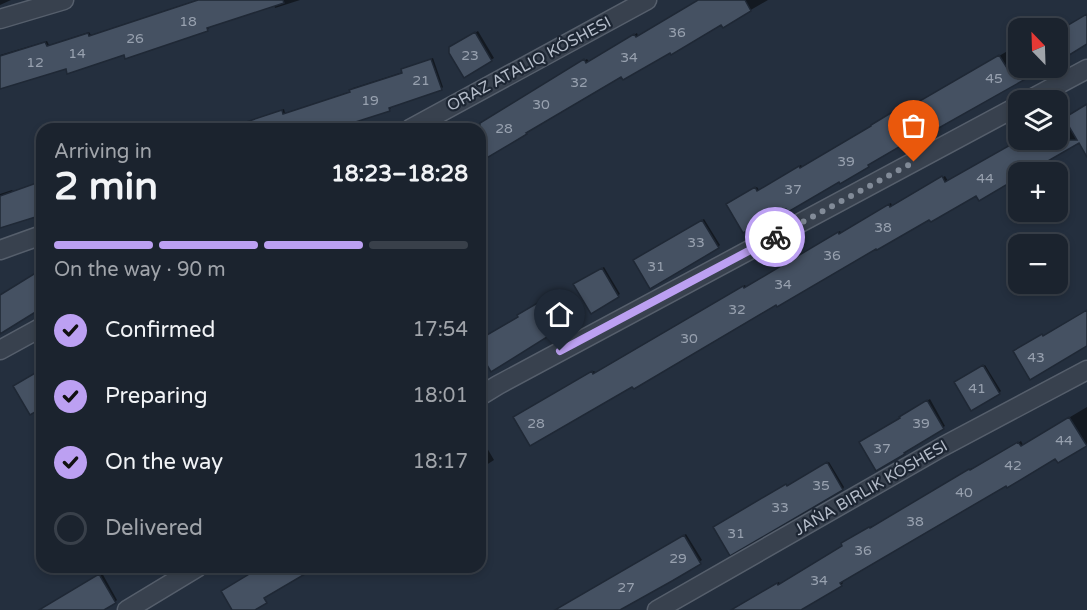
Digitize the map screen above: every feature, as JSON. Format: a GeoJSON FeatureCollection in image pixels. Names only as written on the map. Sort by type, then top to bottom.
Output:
{"type":"FeatureCollection","features":[{"type":"Feature","properties":{"kind":"street"},"geometry":{"type":"LineString","coordinates":[[0,19],[64,0]]}},
{"type":"Feature","properties":{"kind":"street"},"geometry":{"type":"LineString","coordinates":[[421,123],[647,0]]}},
{"type":"Feature","properties":{"kind":"street"},"geometry":{"type":"LineString","coordinates":[[1048,90],[1087,69]]}},
{"type":"Feature","properties":{"kind":"street"},"geometry":{"type":"LineString","coordinates":[[486,393],[1008,111]]}},
{"type":"Feature","properties":{"kind":"street"},"geometry":{"type":"LineString","coordinates":[[0,250],[36,237]]}},
{"type":"Feature","properties":{"kind":"street"},"geometry":{"type":"LineString","coordinates":[[0,350],[36,330]]}},
{"type":"Feature","properties":{"kind":"street","name":"JAŃA BIRLIK KÓSHESI"},"geometry":{"type":"LineString","coordinates":[[657,610],[942,447],[1087,370]]}},
{"type":"Feature","properties":{"kind":"street"},"geometry":{"type":"LineString","coordinates":[[127,610],[188,573]]}},
{"type":"Feature","properties":{"kind":"building"},"geometry":{"type":"Polygon","coordinates":[[[198,0],[283,0],[284,3],[207,28],[208,31],[125,59],[124,55],[67,74],[66,69],[0,89],[0,56],[45,42],[47,46],[88,33],[89,36],[198,0]]]}},
{"type":"Feature","properties":{"kind":"building"},"geometry":{"type":"Polygon","coordinates":[[[698,0],[745,0],[751,11],[723,28],[721,25],[623,80],[621,77],[486,158],[486,123],[480,123],[584,59],[586,63],[634,34],[636,37],[698,0]]]}},
{"type":"Feature","properties":{"kind":"building"},"geometry":{"type":"Polygon","coordinates":[[[1087,14],[1087,44],[1068,56],[1068,25],[1087,14]]]}},
{"type":"Feature","properties":{"kind":"building"},"geometry":{"type":"Polygon","coordinates":[[[475,32],[492,61],[464,78],[449,53],[449,47],[475,32]]]}},
{"type":"Feature","properties":{"kind":"building"},"geometry":{"type":"Polygon","coordinates":[[[999,55],[1008,68],[1008,78],[1027,78],[937,129],[935,126],[840,184],[839,182],[788,212],[786,209],[743,233],[726,204],[755,187],[757,191],[799,166],[800,168],[899,108],[901,112],[999,55]]]}},
{"type":"Feature","properties":{"kind":"building"},"geometry":{"type":"Polygon","coordinates":[[[431,59],[442,90],[352,123],[243,123],[282,110],[283,114],[350,92],[349,90],[402,73],[401,69],[431,59]]]}},
{"type":"Feature","properties":{"kind":"building"},"geometry":{"type":"Polygon","coordinates":[[[1087,104],[1087,157],[1079,143],[1068,149],[1068,140],[1077,140],[1068,125],[1068,116],[1087,104]]]}},
{"type":"Feature","properties":{"kind":"building"},"geometry":{"type":"Polygon","coordinates":[[[1008,146],[1008,150],[1067,150],[1046,162],[1008,162],[1008,184],[979,201],[976,196],[931,222],[929,220],[876,249],[634,389],[632,387],[530,446],[513,417],[592,371],[593,374],[889,204],[890,207],[942,176],[945,182],[1008,146]]]}},
{"type":"Feature","properties":{"kind":"building"},"geometry":{"type":"Polygon","coordinates":[[[36,183],[36,217],[0,228],[0,196],[36,183]]]}},
{"type":"Feature","properties":{"kind":"building"},"geometry":{"type":"Polygon","coordinates":[[[702,220],[719,248],[650,289],[633,260],[702,220]]]}},
{"type":"Feature","properties":{"kind":"building"},"geometry":{"type":"Polygon","coordinates":[[[602,268],[619,297],[591,314],[573,284],[602,268]]]}},
{"type":"Feature","properties":{"kind":"building"},"geometry":{"type":"Polygon","coordinates":[[[36,273],[36,312],[0,334],[0,295],[36,273]]]}},
{"type":"Feature","properties":{"kind":"building"},"geometry":{"type":"Polygon","coordinates":[[[546,298],[563,327],[491,372],[486,363],[486,336],[518,317],[517,315],[546,298]]]}},
{"type":"Feature","properties":{"kind":"building"},"geometry":{"type":"Polygon","coordinates":[[[1087,310],[1087,346],[1030,380],[1013,351],[1087,310]]]}},
{"type":"Feature","properties":{"kind":"building"},"geometry":{"type":"Polygon","coordinates":[[[983,365],[1000,394],[971,411],[954,382],[983,365]]]}},
{"type":"Feature","properties":{"kind":"building"},"geometry":{"type":"Polygon","coordinates":[[[36,373],[36,412],[30,415],[13,386],[36,373]]]}},
{"type":"Feature","properties":{"kind":"building"},"geometry":{"type":"Polygon","coordinates":[[[927,400],[944,429],[876,471],[859,442],[927,400]]]}},
{"type":"Feature","properties":{"kind":"building"},"geometry":{"type":"Polygon","coordinates":[[[1069,417],[1087,446],[1058,463],[1055,459],[1007,488],[1006,486],[840,583],[842,586],[801,610],[731,610],[777,583],[778,585],[842,546],[841,543],[969,469],[1018,442],[1021,446],[1069,417]]]}},
{"type":"Feature","properties":{"kind":"building"},"geometry":{"type":"Polygon","coordinates":[[[827,462],[843,490],[730,556],[713,527],[827,462]]]}},
{"type":"Feature","properties":{"kind":"building"},"geometry":{"type":"Polygon","coordinates":[[[684,535],[701,564],[672,581],[620,610],[555,610],[684,535]]]}},
{"type":"Feature","properties":{"kind":"building"},"geometry":{"type":"Polygon","coordinates":[[[251,573],[307,573],[264,598],[267,603],[255,610],[232,610],[221,591],[251,573]]]}},
{"type":"Feature","properties":{"kind":"building"},"geometry":{"type":"Polygon","coordinates":[[[99,574],[116,603],[104,610],[39,610],[99,574]]]}},
{"type":"Feature","properties":{"kind":"way so far"},"geometry":{"type":"LineString","coordinates":[[775,237],[914,162]]}},
{"type":"Feature","properties":{"kind":"route"},"geometry":{"type":"LineString","coordinates":[[560,351],[775,237]]}}]}
